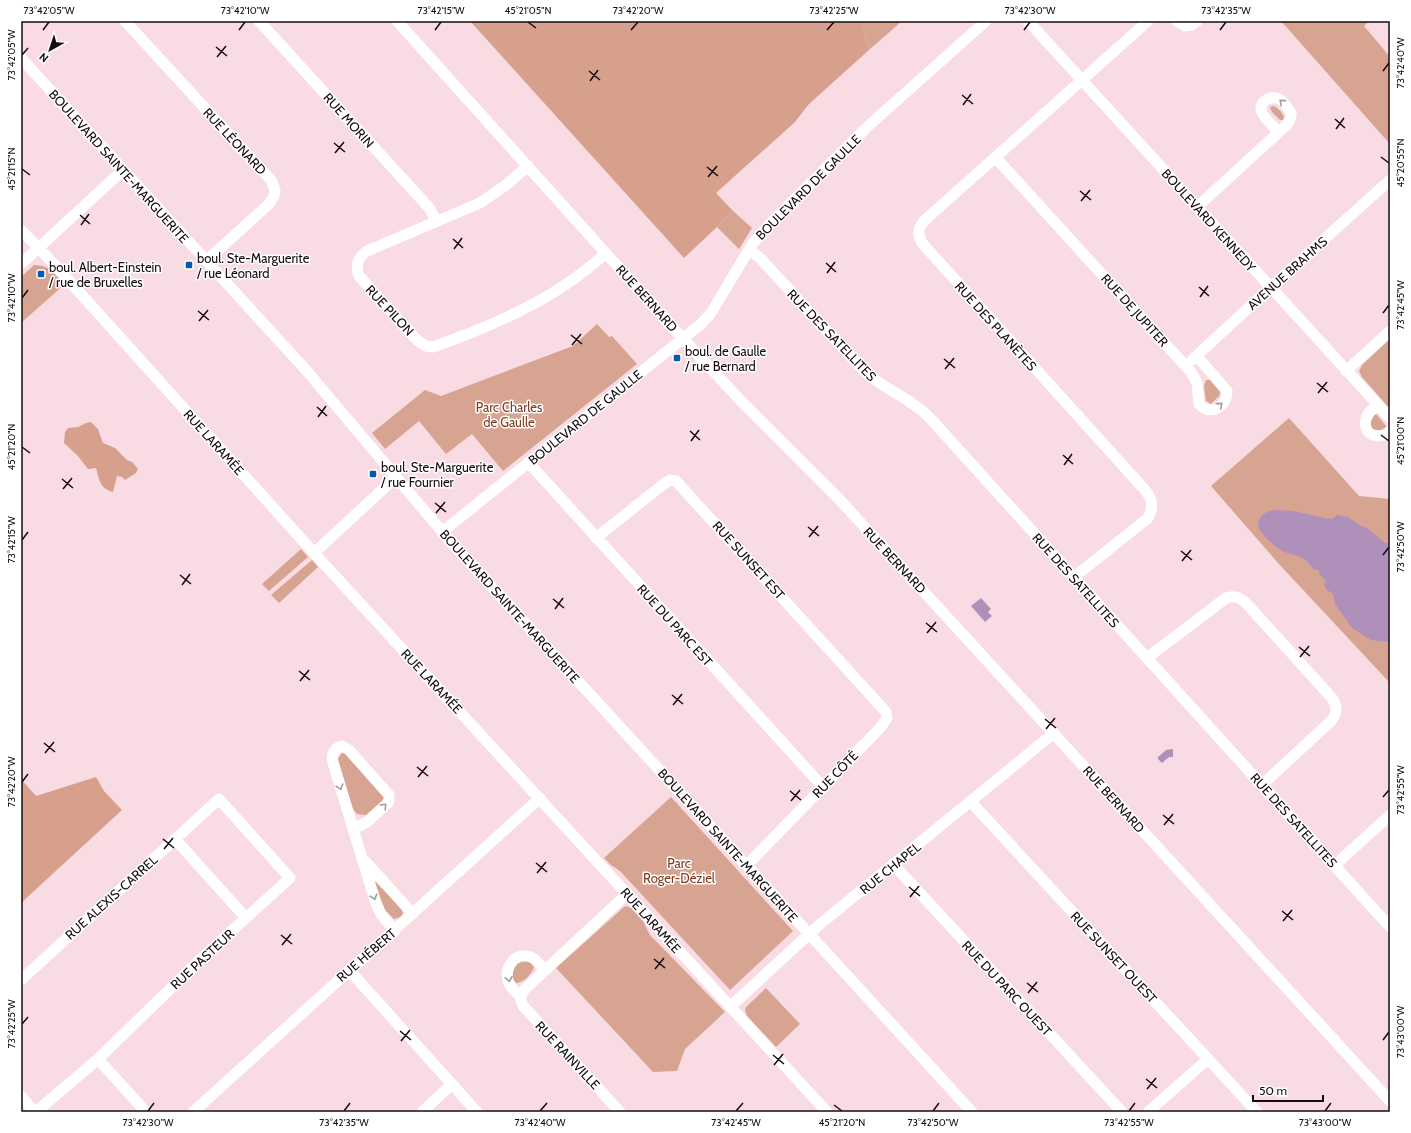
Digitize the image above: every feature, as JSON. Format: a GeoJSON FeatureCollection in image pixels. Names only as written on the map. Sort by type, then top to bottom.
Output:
{"type":"FeatureCollection","features":[{"type":"Feature","properties":{"kind":"street","name":"RUE LÉONARD"},"geometry":{"type":"LineString","coordinates":[[125,21],[270,179],[274,186],[274,196],[266,208],[206,261]]}},
{"type":"Feature","properties":{"kind":"street","name":"RUE MORIN"},"geometry":{"type":"LineString","coordinates":[[259,21],[430,209],[436,222]]}},
{"type":"Feature","properties":{"kind":"street","name":"RUE BERNARD"},"geometry":{"type":"LineString","coordinates":[[397,21],[683,338],[753,413],[839,499],[1390,1101]]}},
{"type":"Feature","properties":{"kind":"street","name":"BOULEVARD DE GAULLE"},"geometry":{"type":"LineString","coordinates":[[442,532],[696,328],[711,313],[749,249],[767,227],[866,128],[986,21]]}},
{"type":"Feature","properties":{"kind":"street","name":"BOULEVARD KENNEDY"},"geometry":{"type":"LineString","coordinates":[[1028,21],[1390,418]]}},
{"type":"Feature","properties":{"kind":"street","name":"RUE DES PLANÈTES"},"geometry":{"type":"LineString","coordinates":[[1074,577],[1147,519],[1152,512],[1150,498],[1145,490],[922,243],[918,234],[919,228],[925,220],[1148,21]]}},
{"type":"Feature","properties":{"kind":"street"},"geometry":{"type":"LineString","coordinates":[[1177,21],[1185,26],[1192,25],[1197,21]]}},
{"type":"Feature","properties":{"kind":"street","name":"BOULEVARD SAINTE-MARGUERITE"},"geometry":{"type":"LineString","coordinates":[[21,58],[306,370],[442,532],[972,1112]]}},
{"type":"Feature","properties":{"kind":"street"},"geometry":{"type":"LineString","coordinates":[[1197,207],[1279,132]]}},
{"type":"Feature","properties":{"kind":"street","name":"RUE DE JUPITER"},"geometry":{"type":"LineString","coordinates":[[996,158],[1186,366],[1196,380],[1198,400],[1201,407],[1208,411],[1220,405],[1226,398],[1227,391],[1197,356]]}},
{"type":"Feature","properties":{"kind":"street","name":"RUE PILON"},"geometry":{"type":"LineString","coordinates":[[528,166],[489,198],[436,222],[372,248],[360,257],[357,266],[359,276],[418,341],[429,347],[437,346],[535,304],[569,283],[606,253]]}},
{"type":"Feature","properties":{"kind":"street"},"geometry":{"type":"LineString","coordinates":[[21,264],[124,170]]}},
{"type":"Feature","properties":{"kind":"street","name":"AVENUE BRAHMS"},"geometry":{"type":"LineString","coordinates":[[1186,366],[1390,180]]}},
{"type":"Feature","properties":{"kind":"street","name":"RUE LARAMÉE"},"geometry":{"type":"LineString","coordinates":[[21,230],[59,268],[314,553],[827,1112]]}},
{"type":"Feature","properties":{"kind":"street","name":"RUE DES SATELLITES"},"geometry":{"type":"LineString","coordinates":[[749,249],[760,258],[865,372],[882,386],[907,399],[930,418],[1390,927]]}},
{"type":"Feature","properties":{"kind":"street"},"geometry":{"type":"LineString","coordinates":[[1346,371],[1390,331]]}},
{"type":"Feature","properties":{"kind":"street"},"geometry":{"type":"LineString","coordinates":[[1378,405],[1367,416],[1366,428],[1370,434],[1377,437],[1390,431]]}},
{"type":"Feature","properties":{"kind":"street","name":"RUE DU PARC EST"},"geometry":{"type":"LineString","coordinates":[[528,462],[823,786]]}},
{"type":"Feature","properties":{"kind":"street"},"geometry":{"type":"LineString","coordinates":[[314,553],[396,477]]}},
{"type":"Feature","properties":{"kind":"street","name":"RUE SUNSET EST"},"geometry":{"type":"LineString","coordinates":[[596,538],[665,483],[670,480],[676,480],[882,706],[887,715]]}},
{"type":"Feature","properties":{"kind":"street"},"geometry":{"type":"LineString","coordinates":[[1147,658],[1226,598],[1236,597],[1246,603],[1332,698],[1336,708],[1335,716],[1331,722],[1262,785]]}},
{"type":"Feature","properties":{"kind":"street","name":"RUE CÔTÉ"},"geometry":{"type":"LineString","coordinates":[[746,865],[881,727],[887,718],[887,715]]}},
{"type":"Feature","properties":{"kind":"street","name":"RUE CHAPEL"},"geometry":{"type":"LineString","coordinates":[[730,1007],[809,934],[1054,733]]}},
{"type":"Feature","properties":{"kind":"street"},"geometry":{"type":"LineString","coordinates":[[353,829],[367,822],[388,803],[390,796],[349,750],[342,746],[335,749],[332,753],[332,757],[353,829],[378,909],[395,931]]}},
{"type":"Feature","properties":{"kind":"street","name":"RUE HÉBERT"},"geometry":{"type":"LineString","coordinates":[[193,1112],[334,984],[395,931],[540,798]]}},
{"type":"Feature","properties":{"kind":"street","name":"RUE ALEXIS-CARREL"},"geometry":{"type":"LineString","coordinates":[[21,980],[219,799]]}},
{"type":"Feature","properties":{"kind":"street","name":"RUE PASTEUR"},"geometry":{"type":"LineString","coordinates":[[35,1112],[98,1059],[204,956],[290,878],[219,799]]}},
{"type":"Feature","properties":{"kind":"street","name":"RUE SUNSET OUEST"},"geometry":{"type":"LineString","coordinates":[[971,802],[1257,1112]]}},
{"type":"Feature","properties":{"kind":"street"},"geometry":{"type":"LineString","coordinates":[[1335,865],[1390,815]]}},
{"type":"Feature","properties":{"kind":"street"},"geometry":{"type":"LineString","coordinates":[[175,839],[246,918]]}},
{"type":"Feature","properties":{"kind":"street"},"geometry":{"type":"LineString","coordinates":[[363,859],[413,914]]}},
{"type":"Feature","properties":{"kind":"street","name":"RUE DU PARC OUEST"},"geometry":{"type":"LineString","coordinates":[[893,864],[1122,1112]]}},
{"type":"Feature","properties":{"kind":"street"},"geometry":{"type":"LineString","coordinates":[[521,995],[525,989],[545,970],[628,894]]}},
{"type":"Feature","properties":{"kind":"street","name":"RUE RAINVILLE"},"geometry":{"type":"LineString","coordinates":[[545,970],[531,957],[519,957],[510,964],[507,973],[509,985],[515,992],[521,995],[521,1001],[526,1010],[620,1112]]}},
{"type":"Feature","properties":{"kind":"street"},"geometry":{"type":"LineString","coordinates":[[350,971],[477,1112]]}},
{"type":"Feature","properties":{"kind":"street"},"geometry":{"type":"LineString","coordinates":[[98,1059],[146,1112]]}},
{"type":"Feature","properties":{"kind":"street"},"geometry":{"type":"LineString","coordinates":[[1148,1112],[1208,1059]]}},
{"type":"Feature","properties":{"kind":"street"},"geometry":{"type":"LineString","coordinates":[[422,1112],[452,1084]]}},
{"type":"Feature","properties":{"kind":"street"},"geometry":{"type":"LineString","coordinates":[[21,1096],[35,1112]]}},
{"type":"Feature","properties":{"kind":"green space"},"geometry":{"type":"Polygon","coordinates":[[[863,21],[902,21],[869,50],[863,30],[863,21]]]}},
{"type":"Feature","properties":{"kind":"green space"},"geometry":{"type":"Polygon","coordinates":[[[1281,21],[1369,21],[1364,26],[1390,57],[1390,144],[1281,21]]]}},
{"type":"Feature","properties":{"kind":"green space"},"geometry":{"type":"Polygon","coordinates":[[[1272,106],[1281,111],[1284,117],[1283,120],[1280,120],[1272,112],[1270,108],[1272,106]]]}},
{"type":"Feature","properties":{"kind":"green space"},"geometry":{"type":"Polygon","coordinates":[[[732,210],[752,228],[739,249],[717,227],[732,210]]]}},
{"type":"Feature","properties":{"kind":"green space"},"geometry":{"type":"Polygon","coordinates":[[[34,265],[47,268],[49,267],[64,285],[22,322],[21,277],[34,265]]]}},
{"type":"Feature","properties":{"kind":"green space","name":"Parc Charles de Gaulle"},"geometry":{"type":"Polygon","coordinates":[[[597,324],[609,337],[612,336],[637,364],[503,471],[472,434],[446,454],[419,421],[385,449],[372,433],[425,390],[441,396],[573,346],[597,324]]]}},
{"type":"Feature","properties":{"kind":"green space"},"geometry":{"type":"Polygon","coordinates":[[[1390,339],[1390,409],[1362,377],[1359,371],[1362,365],[1390,339]]]}},
{"type":"Feature","properties":{"kind":"green space"},"geometry":{"type":"Polygon","coordinates":[[[1206,380],[1210,380],[1220,392],[1219,396],[1211,404],[1206,401],[1204,386],[1206,380]]]}},
{"type":"Feature","properties":{"kind":"green space"},"geometry":{"type":"Polygon","coordinates":[[[1375,414],[1386,426],[1385,429],[1375,431],[1371,427],[1371,421],[1375,414]]]}},
{"type":"Feature","properties":{"kind":"green space"},"geometry":{"type":"Polygon","coordinates":[[[1289,418],[1359,496],[1390,499],[1390,683],[1278,563],[1211,486],[1289,418]]]}},
{"type":"Feature","properties":{"kind":"green space"},"geometry":{"type":"Polygon","coordinates":[[[301,549],[308,557],[269,591],[262,584],[301,549]]]}},
{"type":"Feature","properties":{"kind":"green space"},"geometry":{"type":"Polygon","coordinates":[[[312,560],[318,567],[279,603],[271,595],[312,560]]]}},
{"type":"Feature","properties":{"kind":"green space"},"geometry":{"type":"Polygon","coordinates":[[[344,752],[385,796],[383,800],[366,815],[357,814],[353,809],[338,759],[344,752]]]}},
{"type":"Feature","properties":{"kind":"green space","name":"Parc Roger-Déziel"},"geometry":{"type":"Polygon","coordinates":[[[671,797],[793,931],[730,990],[620,871],[604,858],[671,797]]]}},
{"type":"Feature","properties":{"kind":"green space"},"geometry":{"type":"Polygon","coordinates":[[[376,882],[401,908],[403,913],[401,917],[394,919],[385,910],[375,883],[376,882]]]}},
{"type":"Feature","properties":{"kind":"green space","name":"Parc Roger-Déziel"},"geometry":{"type":"Polygon","coordinates":[[[626,906],[631,908],[643,921],[650,935],[725,1012],[685,1049],[677,1071],[653,1072],[556,968],[626,906]]]}},
{"type":"Feature","properties":{"kind":"green space"},"geometry":{"type":"Polygon","coordinates":[[[527,961],[534,967],[533,970],[524,980],[516,983],[513,980],[513,968],[519,962],[527,961]]]}},
{"type":"Feature","properties":{"kind":"green space"},"geometry":{"type":"Polygon","coordinates":[[[766,988],[800,1024],[776,1047],[747,1016],[745,1010],[746,1007],[766,988]]]}},
{"type":"Feature","properties":{"kind":"shaded area"},"geometry":{"type":"Polygon","coordinates":[[[470,21],[863,21],[863,30],[869,50],[809,104],[795,122],[716,193],[732,210],[717,227],[684,258],[470,21]]]}},
{"type":"Feature","properties":{"kind":"shaded area"},"geometry":{"type":"Polygon","coordinates":[[[91,422],[98,429],[103,443],[115,448],[138,469],[136,473],[125,480],[122,477],[117,476],[113,492],[105,489],[99,480],[96,468],[88,469],[78,456],[64,443],[65,432],[68,428],[78,427],[91,422]]]}},
{"type":"Feature","properties":{"kind":"shaded area"},"geometry":{"type":"Polygon","coordinates":[[[1277,510],[1293,511],[1332,519],[1337,515],[1348,517],[1359,525],[1367,528],[1385,543],[1390,544],[1390,642],[1371,640],[1352,628],[1335,604],[1333,594],[1326,589],[1324,584],[1326,581],[1320,575],[1319,570],[1313,569],[1306,560],[1279,549],[1264,535],[1258,526],[1259,520],[1266,512],[1277,510]]]}},
{"type":"Feature","properties":{"kind":"shaded area"},"geometry":{"type":"Polygon","coordinates":[[[981,598],[991,609],[988,612],[992,616],[985,622],[971,606],[981,598]]]}},
{"type":"Feature","properties":{"kind":"shaded area"},"geometry":{"type":"Polygon","coordinates":[[[1173,749],[1173,757],[1169,757],[1162,763],[1158,759],[1158,757],[1166,750],[1173,749]]]}},
{"type":"Feature","properties":{"kind":"shaded area"},"geometry":{"type":"Polygon","coordinates":[[[96,777],[104,791],[122,810],[21,903],[21,779],[36,796],[96,777]]]}},
{"type":"Feature","properties":{"kind":"place","name":"boul. Ste-Marguerite / rue Léonard"},"geometry":{"type":"Point","coordinates":[189,265]}},
{"type":"Feature","properties":{"kind":"place","name":"boul. Albert-Einstein / rue de Bruxelles"},"geometry":{"type":"Point","coordinates":[41,274]}},
{"type":"Feature","properties":{"kind":"place","name":"boul. de Gaulle / rue Bernard"},"geometry":{"type":"Point","coordinates":[677,358]}},
{"type":"Feature","properties":{"kind":"place","name":"boul. Ste-Marguerite / rue Fournier"},"geometry":{"type":"Point","coordinates":[373,474]}}]}
